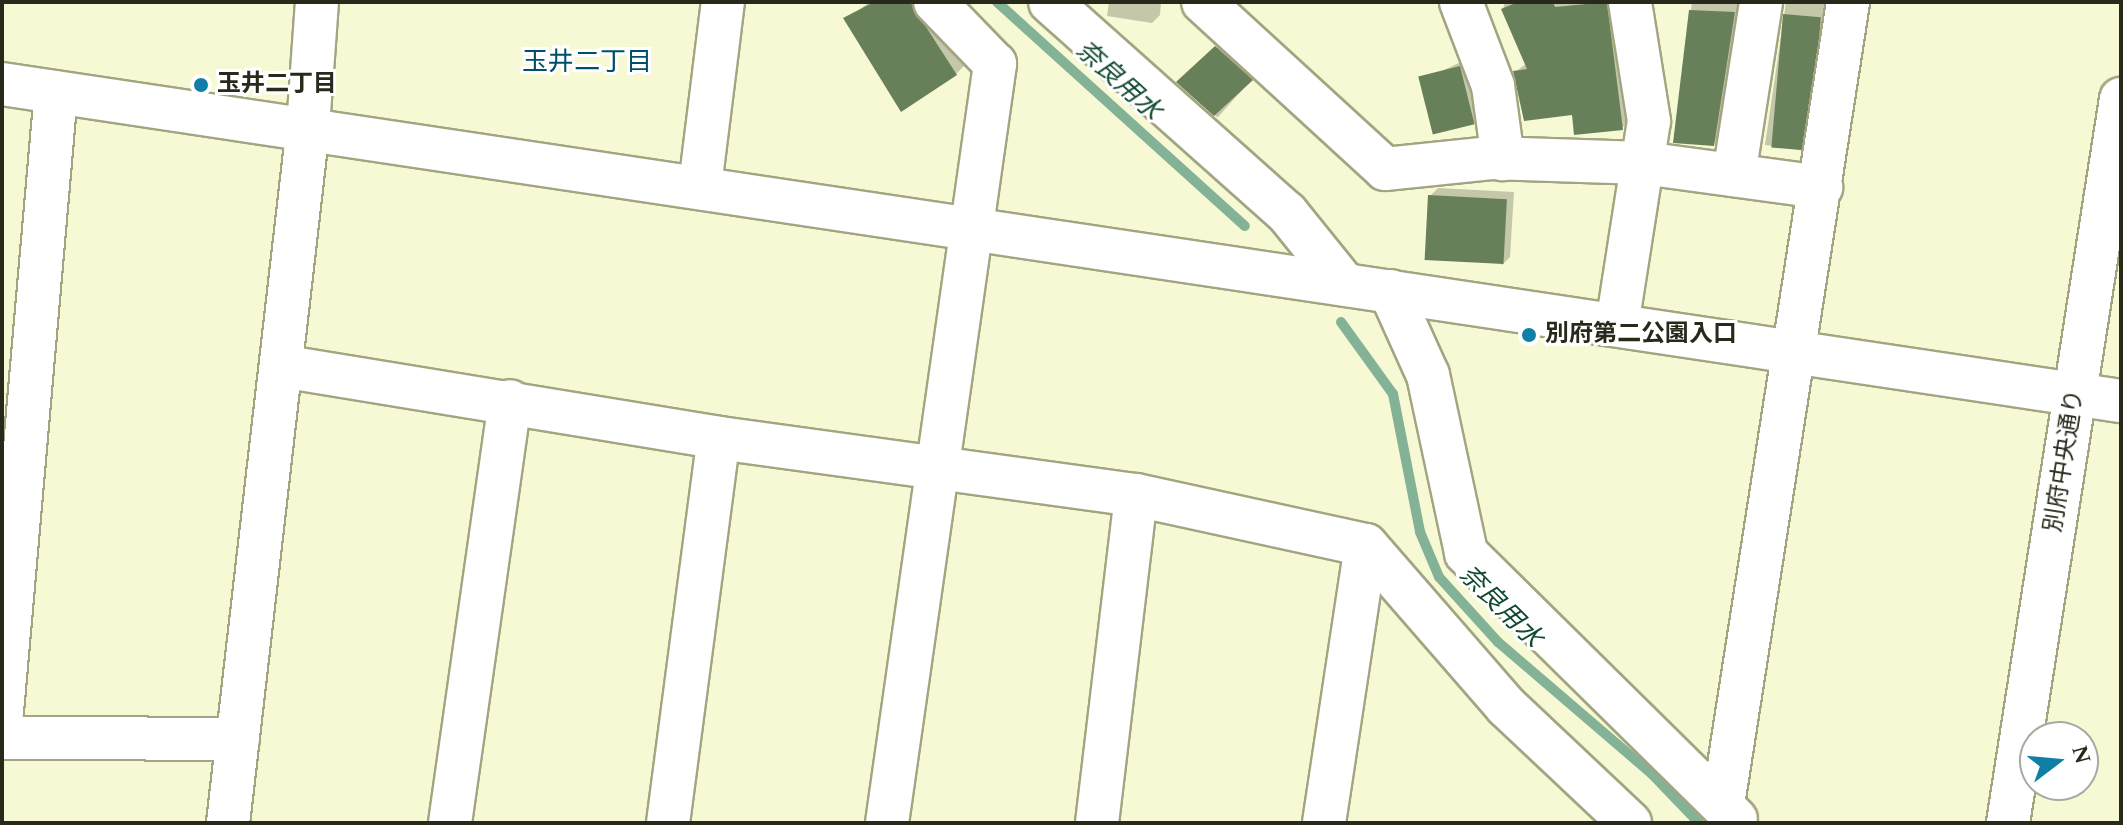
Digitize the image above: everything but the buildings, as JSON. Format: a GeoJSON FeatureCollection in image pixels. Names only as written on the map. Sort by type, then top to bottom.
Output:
{"type":"FeatureCollection","features":[{"type":"Feature","properties":{"kind":"street"},"geometry":{"type":"LineString","coordinates":[[228,823],[308,127],[317,2]]}},
{"type":"Feature","properties":{"kind":"street"},"geometry":{"type":"LineString","coordinates":[[700,186],[723,2]]}},
{"type":"Feature","properties":{"kind":"street"},"geometry":{"type":"LineString","coordinates":[[887,823],[995,64],[935,2]]}},
{"type":"Feature","properties":{"kind":"street"},"geometry":{"type":"LineString","coordinates":[[1203,2],[1385,169],[1503,159],[1643,163],[1821,187]]}},
{"type":"Feature","properties":{"kind":"street"},"geometry":{"type":"LineString","coordinates":[[1461,2],[1493,86],[1503,159]]}},
{"type":"Feature","properties":{"kind":"street"},"geometry":{"type":"LineString","coordinates":[[1617,325],[1649,121],[1630,2]]}},
{"type":"Feature","properties":{"kind":"street"},"geometry":{"type":"LineString","coordinates":[[1734,175],[1761,2]]}},
{"type":"Feature","properties":{"kind":"street"},"geometry":{"type":"LineString","coordinates":[[1732,813],[1848,2]]}},
{"type":"Feature","properties":{"kind":"street"},"geometry":{"type":"LineString","coordinates":[[1071,11],[1287,213],[1345,285]]}},
{"type":"Feature","properties":{"kind":"street"},"geometry":{"type":"LineString","coordinates":[[2,84],[974,226],[2121,401]]}},
{"type":"Feature","properties":{"kind":"street"},"geometry":{"type":"LineString","coordinates":[[2,711],[56,92]]}},
{"type":"Feature","properties":{"kind":"street","name":"別府中央通り"},"geometry":{"type":"LineString","coordinates":[[2008,823],[2121,99]]}},
{"type":"Feature","properties":{"kind":"street"},"geometry":{"type":"LineString","coordinates":[[1390,291],[1428,375],[1466,553],[1732,813]]}},
{"type":"Feature","properties":{"kind":"street"},"geometry":{"type":"LineString","coordinates":[[281,366],[510,401],[719,438],[1136,495],[1366,545],[1507,707],[1630,823]]}},
{"type":"Feature","properties":{"kind":"street"},"geometry":{"type":"LineString","coordinates":[[450,823],[510,401]]}},
{"type":"Feature","properties":{"kind":"street"},"geometry":{"type":"LineString","coordinates":[[668,823],[719,438]]}},
{"type":"Feature","properties":{"kind":"street"},"geometry":{"type":"LineString","coordinates":[[1097,823],[1136,495]]}},
{"type":"Feature","properties":{"kind":"street"},"geometry":{"type":"LineString","coordinates":[[1324,823],[1366,545]]}},
{"type":"Feature","properties":{"kind":"street"},"geometry":{"type":"LineString","coordinates":[[2,738],[238,739]]}},
{"type":"Feature","properties":{"kind":"waterway","name":"奈良用水"},"geometry":{"type":"LineString","coordinates":[[997,2],[1245,226]]}},
{"type":"Feature","properties":{"kind":"waterway","name":"奈良用水"},"geometry":{"type":"LineString","coordinates":[[1341,322],[1393,394],[1420,532],[1439,577],[1498,642],[1652,774],[1699,823]]}},
{"type":"Feature","properties":{"kind":"place","name":"玉井二丁目"},"geometry":{"type":"Point","coordinates":[201,85]}},
{"type":"Feature","properties":{"kind":"place","name":"別府第二公園入口"},"geometry":{"type":"Point","coordinates":[1529,335]}},
{"type":"Feature","properties":{"kind":"district","name":"玉井二丁目"},"geometry":{"type":"Point","coordinates":[587,63]}}]}
